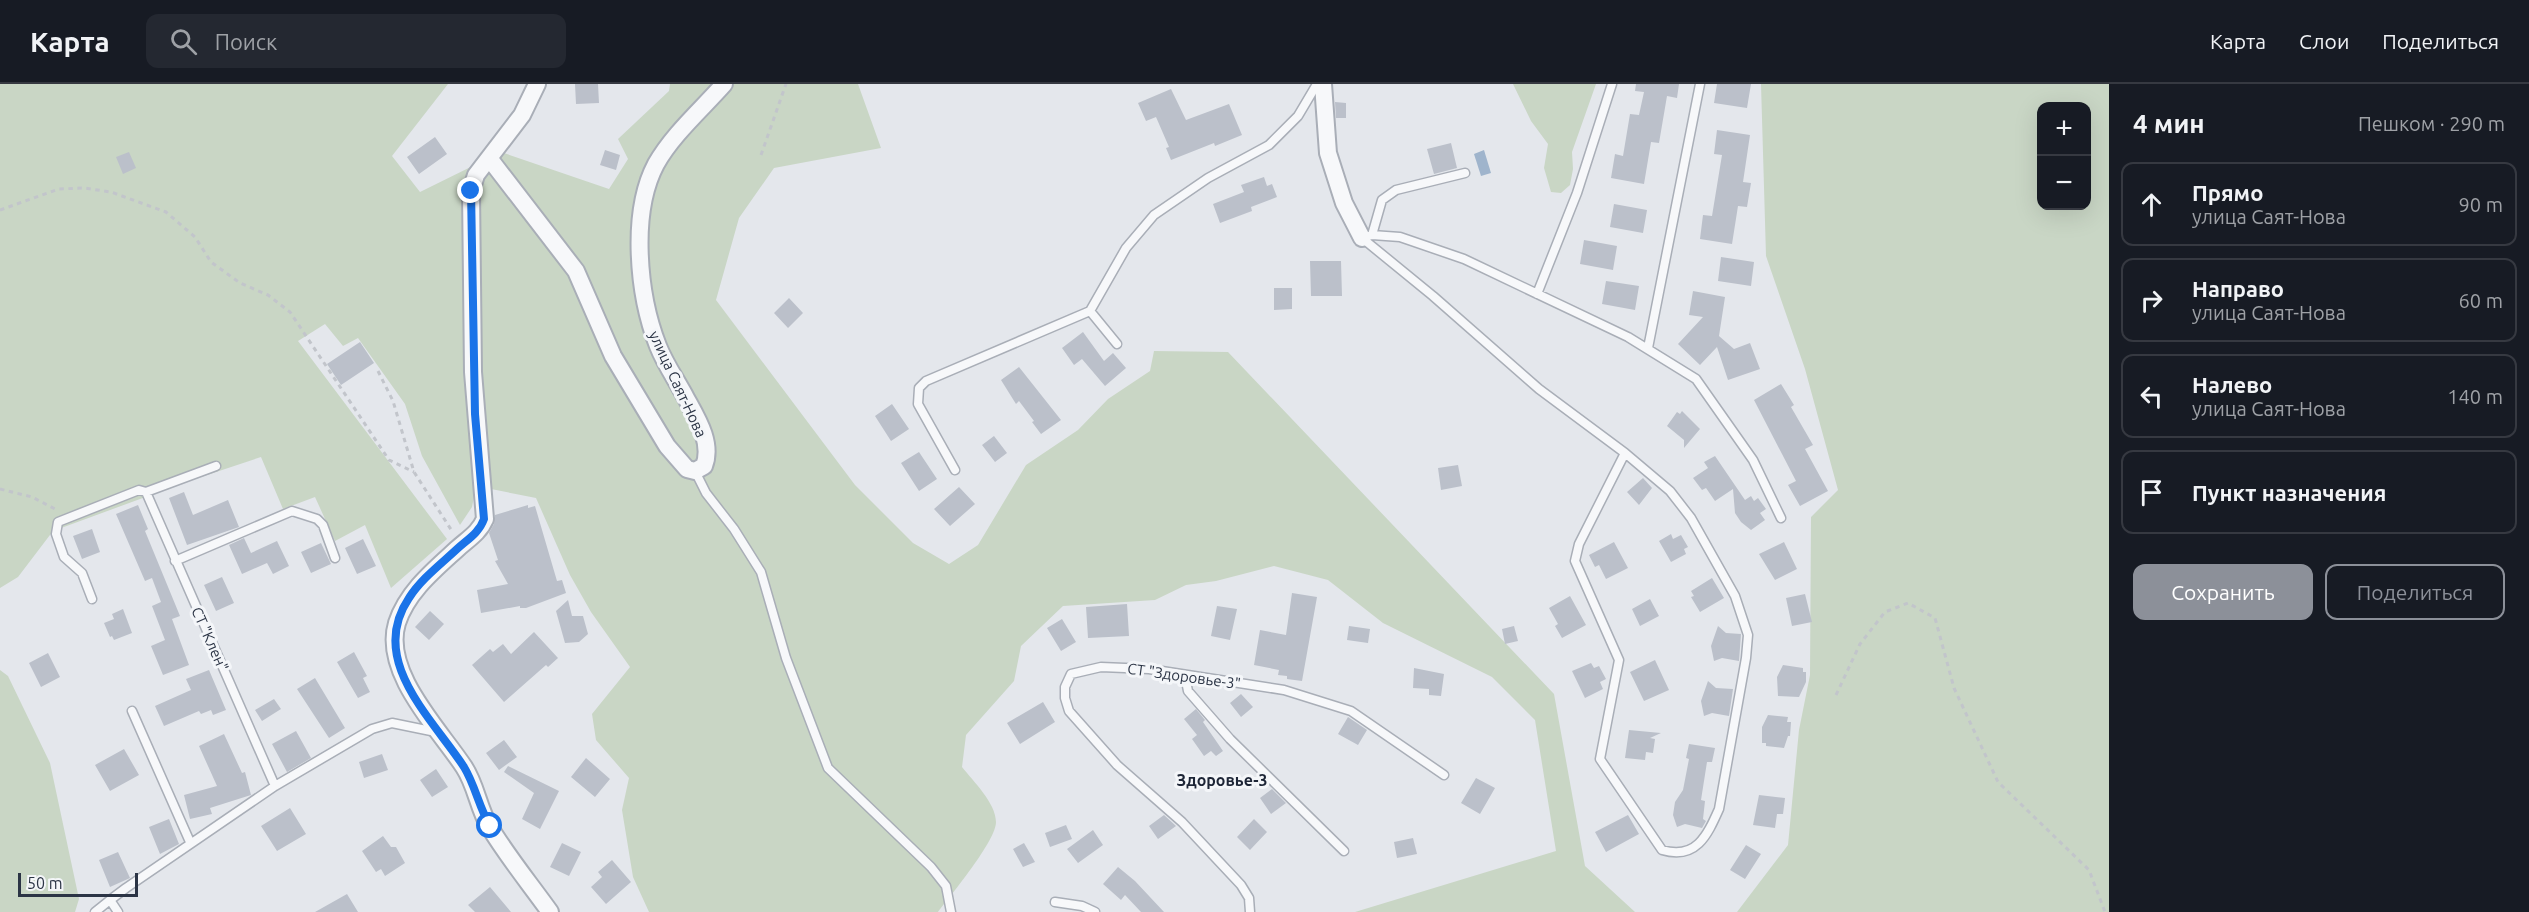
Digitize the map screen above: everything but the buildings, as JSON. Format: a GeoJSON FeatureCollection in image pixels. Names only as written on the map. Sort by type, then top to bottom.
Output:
{"type":"FeatureCollection","features":[{"type":"Feature","properties":{"kind":"street"},"geometry":{"type":"LineString","coordinates":[[537,84],[522,115],[476,175],[471,191],[473,382],[484,519],[480,530],[432,572],[409,598],[397,622],[394,641],[396,658],[405,680],[470,778],[490,826],[550,912]]}},
{"type":"Feature","properties":{"kind":"street","name":"улица Саят-Нова"},"geometry":{"type":"LineString","coordinates":[[695,471],[704,466],[708,456],[704,438],[694,414],[658,348],[645,306],[640,234],[641,205],[657,162],[724,84]]}},
{"type":"Feature","properties":{"kind":"street"},"geometry":{"type":"LineString","coordinates":[[1323,84],[1328,153],[1344,203],[1367,237]]}},
{"type":"Feature","properties":{"kind":"street"},"geometry":{"type":"LineString","coordinates":[[489,158],[576,272],[612,356],[667,446],[687,469],[695,471]]}},
{"type":"Feature","properties":{"kind":"lane"},"geometry":{"type":"LineString","coordinates":[[955,470],[918,404],[919,388],[926,381],[1090,311],[1125,248],[1154,215],[1208,178],[1269,145],[1298,116],[1317,84]]}},
{"type":"Feature","properties":{"kind":"lane"},"geometry":{"type":"LineString","coordinates":[[1537,294],[1577,193],[1612,84]]}},
{"type":"Feature","properties":{"kind":"lane"},"geometry":{"type":"LineString","coordinates":[[1648,348],[1700,84]]}},
{"type":"Feature","properties":{"kind":"lane"},"geometry":{"type":"LineString","coordinates":[[1367,237],[1382,200],[1396,190],[1465,173]]}},
{"type":"Feature","properties":{"kind":"lane"},"geometry":{"type":"LineString","coordinates":[[1367,237],[1400,237],[1464,259],[1648,348],[1695,379],[1753,460],[1781,518]]}},
{"type":"Feature","properties":{"kind":"lane"},"geometry":{"type":"LineString","coordinates":[[1367,237],[1539,389],[1625,453],[1670,491],[1691,518],[1735,596],[1748,635],[1746,658],[1719,809],[1710,830],[1695,848],[1681,853],[1662,850],[1600,759],[1619,660],[1575,561],[1579,544],[1625,453]]}},
{"type":"Feature","properties":{"kind":"lane"},"geometry":{"type":"LineString","coordinates":[[1090,311],[1117,344]]}},
{"type":"Feature","properties":{"kind":"lane"},"geometry":{"type":"LineString","coordinates":[[92,599],[82,573],[64,558],[56,534],[58,522],[139,490],[146,492],[216,466]]}},
{"type":"Feature","properties":{"kind":"lane"},"geometry":{"type":"LineString","coordinates":[[695,471],[706,493],[734,529],[761,572],[786,658],[828,768],[931,867],[946,886],[951,900],[951,912]]}},
{"type":"Feature","properties":{"kind":"lane","name":"СТ \"Клен\""},"geometry":{"type":"LineString","coordinates":[[146,492],[275,786]]}},
{"type":"Feature","properties":{"kind":"lane"},"geometry":{"type":"LineString","coordinates":[[175,561],[292,511],[317,519],[323,525],[335,558]]}},
{"type":"Feature","properties":{"kind":"lane","name":"СТ \"Здоровье-3\""},"geometry":{"type":"LineString","coordinates":[[1250,912],[1249,898],[1240,885],[1182,822],[1117,765],[1069,711],[1065,698],[1065,687],[1071,674],[1101,667],[1149,669],[1284,690],[1352,711],[1444,775]]}},
{"type":"Feature","properties":{"kind":"lane"},"geometry":{"type":"LineString","coordinates":[[1185,676],[1188,691],[1230,739],[1344,852]]}},
{"type":"Feature","properties":{"kind":"lane"},"geometry":{"type":"LineString","coordinates":[[132,711],[190,842]]}},
{"type":"Feature","properties":{"kind":"lane"},"geometry":{"type":"LineString","coordinates":[[95,912],[190,842],[275,786],[372,729],[392,723],[439,732]]}},
{"type":"Feature","properties":{"kind":"lane"},"geometry":{"type":"LineString","coordinates":[[110,900],[118,912]]}},
{"type":"Feature","properties":{"kind":"lane"},"geometry":{"type":"LineString","coordinates":[[1055,902],[1082,906],[1095,912]]}},
{"type":"Feature","properties":{"kind":"path"},"geometry":{"type":"LineString","coordinates":[[761,155],[786,84]]}},
{"type":"Feature","properties":{"kind":"path"},"geometry":{"type":"LineString","coordinates":[[0,210],[59,189],[84,188],[111,192],[166,212],[195,237],[211,262],[240,283],[268,295],[290,312],[390,460],[414,472]]}},
{"type":"Feature","properties":{"kind":"path"},"geometry":{"type":"LineString","coordinates":[[378,371],[393,401],[414,472],[441,512],[460,546]]}},
{"type":"Feature","properties":{"kind":"path"},"geometry":{"type":"LineString","coordinates":[[0,489],[32,497],[70,516]]}},
{"type":"Feature","properties":{"kind":"path"},"geometry":{"type":"LineString","coordinates":[[1836,695],[1860,644],[1885,612],[1908,603],[1935,618],[1954,688],[1998,782],[2089,870],[2105,912]]}},
{"type":"Feature","properties":{"kind":"green space"},"geometry":{"type":"Polygon","coordinates":[[[0,84],[448,84],[392,156],[420,192],[501,152],[609,189],[628,159],[618,139],[669,91],[670,84],[858,84],[881,148],[774,168],[739,218],[716,300],[855,485],[913,543],[949,564],[978,545],[1026,465],[1078,430],[1108,399],[1150,371],[1154,351],[1228,352],[1554,694],[1585,866],[1635,912],[1355,912],[1556,851],[1535,720],[1492,677],[1383,623],[1328,580],[1274,566],[1216,581],[1186,585],[1155,600],[1063,606],[1021,646],[1014,681],[966,735],[962,767],[992,807],[996,822],[994,831],[972,868],[938,912],[649,912],[633,877],[622,810],[629,778],[596,740],[592,714],[630,667],[591,612],[570,575],[536,498],[476,486],[472,507],[460,525],[422,456],[405,404],[358,338],[343,346],[325,324],[298,341],[447,539],[391,588],[365,525],[335,541],[315,497],[283,509],[261,457],[53,531],[18,577],[0,588],[0,84]]]}},
{"type":"Feature","properties":{"kind":"green space"},"geometry":{"type":"Polygon","coordinates":[[[1513,84],[1596,84],[1572,152],[1573,169],[1570,185],[1561,193],[1551,192],[1544,168],[1548,144],[1531,121],[1513,84]]]}},
{"type":"Feature","properties":{"kind":"green space"},"geometry":{"type":"Polygon","coordinates":[[[1761,84],[2109,84],[2109,912],[1737,912],[1788,845],[1799,730],[1810,675],[1811,517],[1838,490],[1805,369],[1766,256],[1761,84]]]}},
{"type":"Feature","properties":{"kind":"green space"},"geometry":{"type":"Polygon","coordinates":[[[0,670],[8,676],[50,763],[79,899],[75,912],[0,912],[0,670]]]}},
{"type":"Feature","properties":{"kind":"water"},"geometry":{"type":"Polygon","coordinates":[[[1484,150],[1491,173],[1481,176],[1474,154],[1484,150]]]}},
{"type":"Feature","properties":{"kind":"district","name":"Здоровье-3"},"geometry":{"type":"Point","coordinates":[1222,780]}},
{"type":"Feature","properties":{"kind":"route"},"geometry":{"type":"LineString","coordinates":[[471,191],[473,372],[485,507],[484,519],[480,530],[432,572],[409,598],[397,622],[394,641],[396,658],[405,680],[430,720],[465,768],[484,817],[490,826]]}}]}
